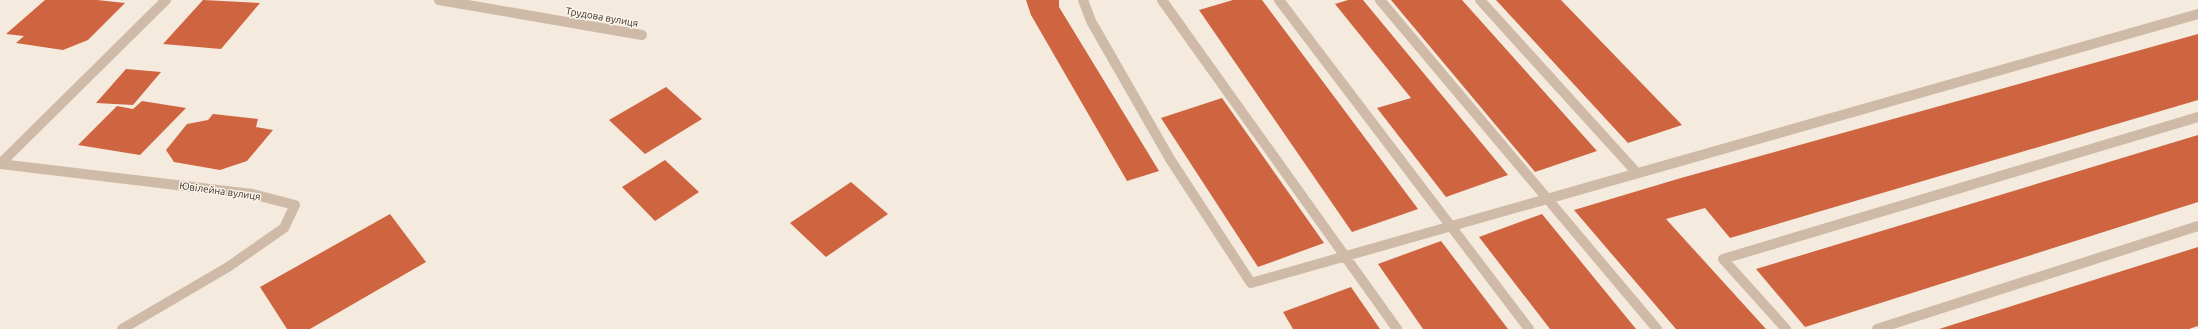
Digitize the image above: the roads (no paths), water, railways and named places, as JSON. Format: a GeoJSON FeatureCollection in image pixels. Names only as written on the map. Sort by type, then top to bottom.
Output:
{"type":"FeatureCollection","features":[{"type":"Feature","properties":{"kind":"street"},"geometry":{"type":"LineString","coordinates":[[0,164],[166,0]]}},
{"type":"Feature","properties":{"kind":"street","name":"Трудова вулиця"},"geometry":{"type":"LineString","coordinates":[[439,0],[642,35]]}},
{"type":"Feature","properties":{"kind":"street"},"geometry":{"type":"LineString","coordinates":[[1083,0],[1091,21],[1170,159],[1251,283],[2198,14]]}},
{"type":"Feature","properties":{"kind":"street"},"geometry":{"type":"LineString","coordinates":[[1162,0],[1397,329]]}},
{"type":"Feature","properties":{"kind":"street"},"geometry":{"type":"LineString","coordinates":[[1280,0],[1529,329]]}},
{"type":"Feature","properties":{"kind":"street"},"geometry":{"type":"LineString","coordinates":[[1380,0],[1657,329]]}},
{"type":"Feature","properties":{"kind":"street"},"geometry":{"type":"LineString","coordinates":[[1480,0],[1636,173]]}},
{"type":"Feature","properties":{"kind":"street"},"geometry":{"type":"LineString","coordinates":[[1786,329],[1723,259],[2198,118]]}},
{"type":"Feature","properties":{"kind":"street","name":"Ювілейна вулиця"},"geometry":{"type":"LineString","coordinates":[[0,164],[252,194],[295,205],[284,228],[228,267],[122,329]]}},
{"type":"Feature","properties":{"kind":"street"},"geometry":{"type":"LineString","coordinates":[[1877,329],[2198,226]]}}]}
